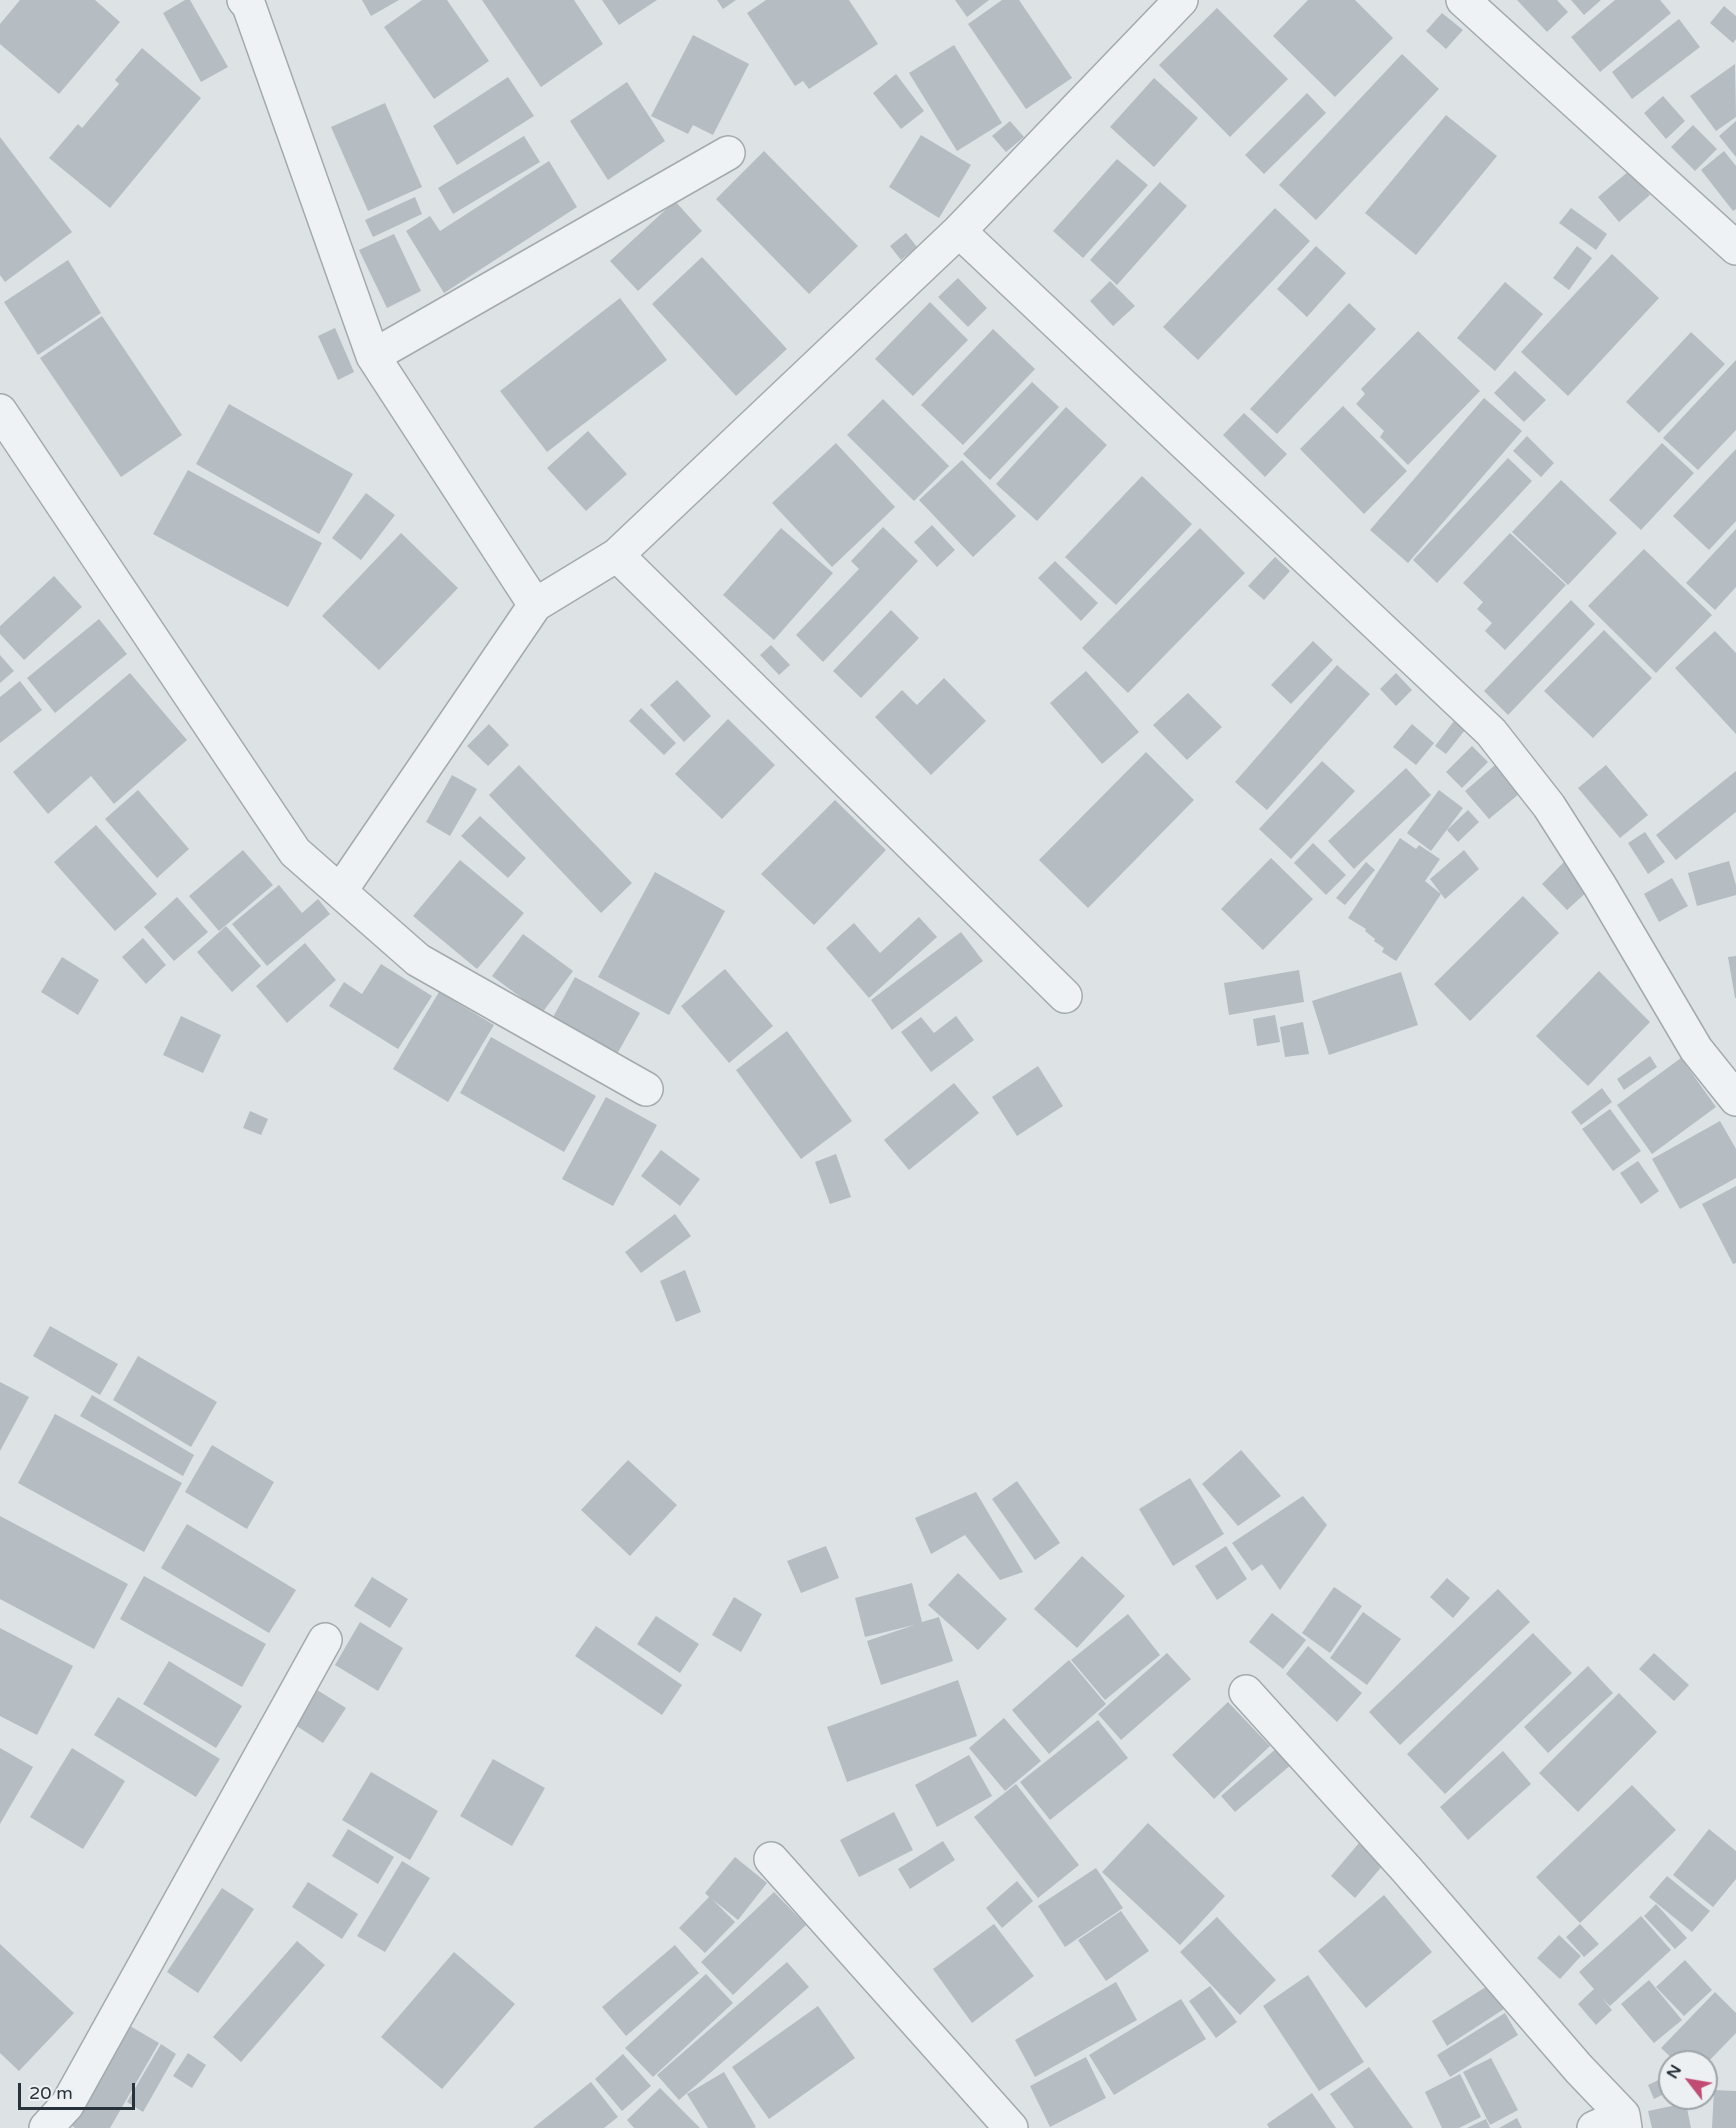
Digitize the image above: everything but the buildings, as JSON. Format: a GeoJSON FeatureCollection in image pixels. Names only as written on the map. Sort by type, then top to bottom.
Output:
{"type":"FeatureCollection","features":[{"type":"Feature","properties":{"kind":"street"},"geometry":{"type":"LineString","coordinates":[[341,890],[535,605],[617,555],[959,231],[1181,0]]}},
{"type":"Feature","properties":{"kind":"street"},"geometry":{"type":"LineString","coordinates":[[1463,0],[1736,248]]}},
{"type":"Feature","properties":{"kind":"street"},"geometry":{"type":"LineString","coordinates":[[250,2],[373,356],[535,605]]}},
{"type":"Feature","properties":{"kind":"street"},"geometry":{"type":"LineString","coordinates":[[373,356],[728,153]]}},
{"type":"Feature","properties":{"kind":"street"},"geometry":{"type":"LineString","coordinates":[[959,231],[1491,732],[1549,806],[1600,886],[1696,1050],[1736,1099]]}},
{"type":"Feature","properties":{"kind":"street"},"geometry":{"type":"LineString","coordinates":[[0,411],[295,852],[418,960],[646,1089]]}},
{"type":"Feature","properties":{"kind":"street"},"geometry":{"type":"LineString","coordinates":[[617,555],[1065,996]]}},
{"type":"Feature","properties":{"kind":"street"},"geometry":{"type":"LineString","coordinates":[[45,2128],[67,2105],[325,1640]]}},
{"type":"Feature","properties":{"kind":"street"},"geometry":{"type":"LineString","coordinates":[[1246,1692],[1407,1870],[1624,2121],[1594,2128]]}},
{"type":"Feature","properties":{"kind":"street"},"geometry":{"type":"LineString","coordinates":[[771,1859],[1011,2128]]}}]}
